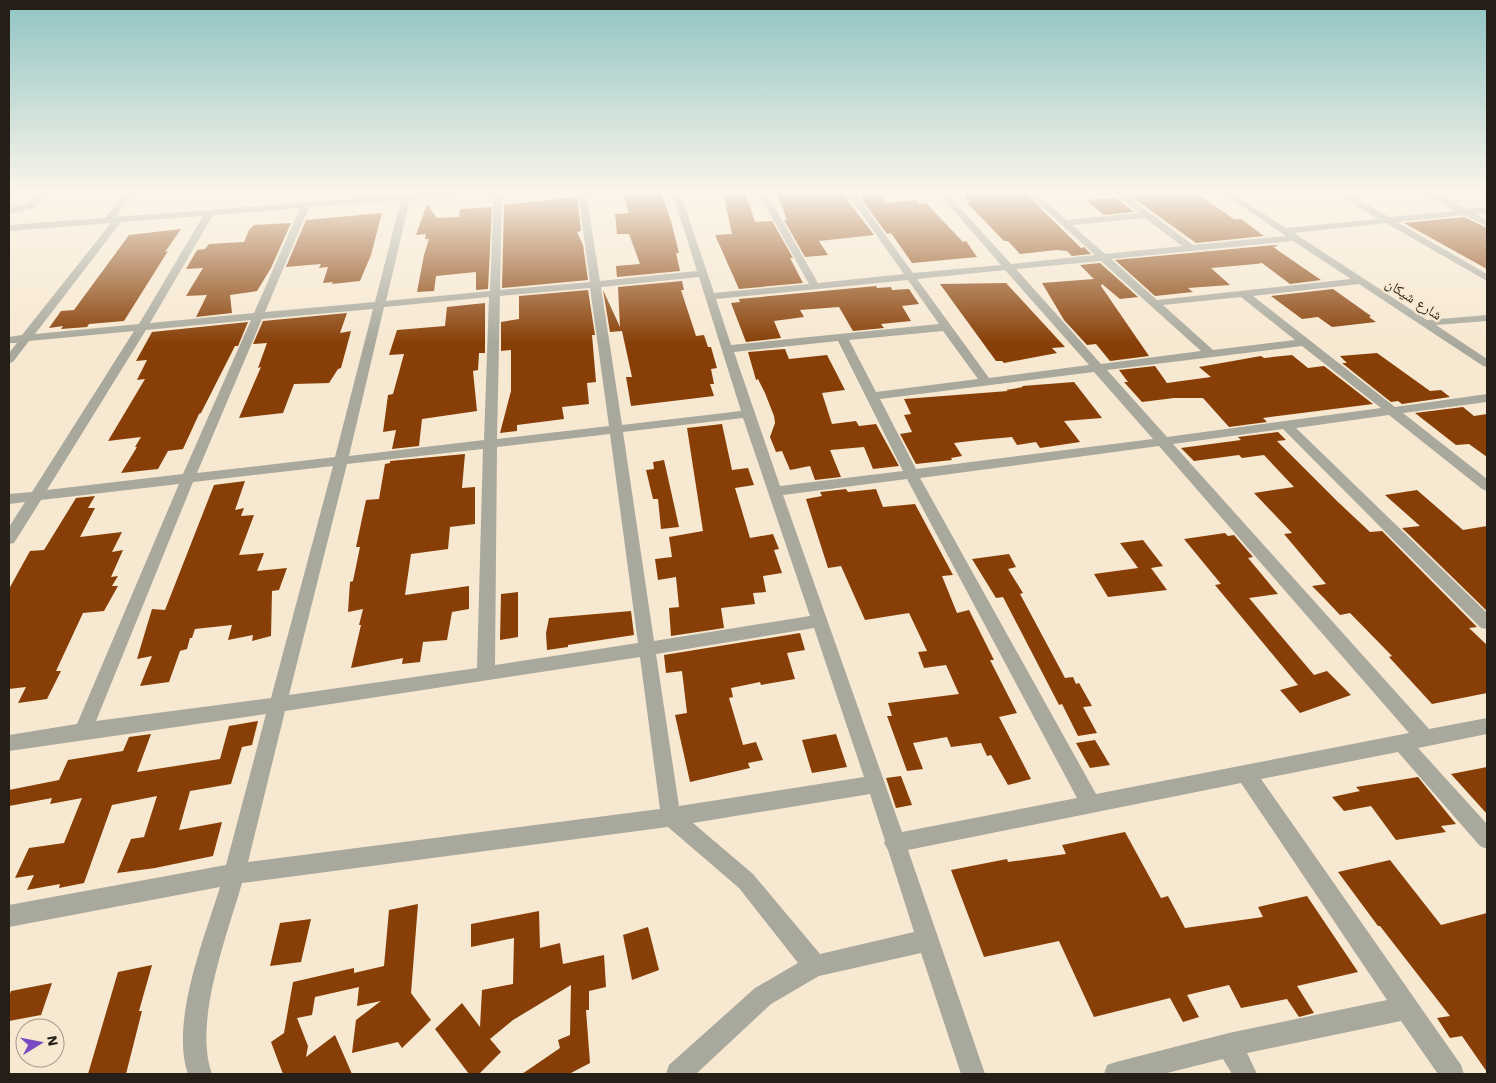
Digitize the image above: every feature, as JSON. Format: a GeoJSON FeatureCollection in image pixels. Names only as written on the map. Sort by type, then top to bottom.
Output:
{"type":"FeatureCollection","features":[{"type":"Feature","properties":{"kind":"street"},"geometry":{"type":"LineString","coordinates":[[9,360],[101,243]]}},
{"type":"Feature","properties":{"kind":"street"},"geometry":{"type":"LineString","coordinates":[[9,540],[142,328],[192,243]]}},
{"type":"Feature","properties":{"kind":"street"},"geometry":{"type":"LineString","coordinates":[[84,730],[188,478],[290,243]]}},
{"type":"Feature","properties":{"kind":"street"},"geometry":{"type":"LineString","coordinates":[[200,1074],[195,1060],[194,1031],[198,1000],[234,874],[341,460],[379,305],[388,243]]}},
{"type":"Feature","properties":{"kind":"street"},"geometry":{"type":"LineString","coordinates":[[486,674],[490,444],[497,243]]}},
{"type":"Feature","properties":{"kind":"street"},"geometry":{"type":"LineString","coordinates":[[589,243],[671,817],[746,881],[765,902],[815,966]]}},
{"type":"Feature","properties":{"kind":"street"},"geometry":{"type":"LineString","coordinates":[[692,243],[748,414],[876,784],[894,843],[973,1074]]}},
{"type":"Feature","properties":{"kind":"street"},"geometry":{"type":"LineString","coordinates":[[790,243],[815,286]]}},
{"type":"Feature","properties":{"kind":"street"},"geometry":{"type":"LineString","coordinates":[[887,243],[985,381]]}},
{"type":"Feature","properties":{"kind":"street"},"geometry":{"type":"LineString","coordinates":[[988,243],[1096,367],[1425,738]]}},
{"type":"Feature","properties":{"kind":"street"},"geometry":{"type":"LineString","coordinates":[[1086,243],[1210,353]]}},
{"type":"Feature","properties":{"kind":"street"},"geometry":{"type":"LineString","coordinates":[[1183,243],[1190,248]]}},
{"type":"Feature","properties":{"kind":"street"},"geometry":{"type":"LineString","coordinates":[[709,297],[1247,243]]}},
{"type":"Feature","properties":{"kind":"street","name":"شارع شيكان"},"geometry":{"type":"LineString","coordinates":[[1302,243],[1487,364]]}},
{"type":"Feature","properties":{"kind":"street"},"geometry":{"type":"LineString","coordinates":[[1426,243],[1487,278]]}},
{"type":"Feature","properties":{"kind":"street"},"geometry":{"type":"LineString","coordinates":[[9,340],[702,274]]}},
{"type":"Feature","properties":{"kind":"street"},"geometry":{"type":"LineString","coordinates":[[1154,302],[1360,281]]}},
{"type":"Feature","properties":{"kind":"street"},"geometry":{"type":"LineString","coordinates":[[1244,294],[1487,486]]}},
{"type":"Feature","properties":{"kind":"street"},"geometry":{"type":"LineString","coordinates":[[1426,323],[1487,318]]}},
{"type":"Feature","properties":{"kind":"street"},"geometry":{"type":"LineString","coordinates":[[727,349],[946,326]]}},
{"type":"Feature","properties":{"kind":"street"},"geometry":{"type":"LineString","coordinates":[[842,337],[912,475],[1091,804]]}},
{"type":"Feature","properties":{"kind":"street"},"geometry":{"type":"LineString","coordinates":[[872,396],[1304,342]]}},
{"type":"Feature","properties":{"kind":"street"},"geometry":{"type":"LineString","coordinates":[[775,491],[912,475],[1487,398]]}},
{"type":"Feature","properties":{"kind":"street"},"geometry":{"type":"LineString","coordinates":[[9,499],[748,414]]}},
{"type":"Feature","properties":{"kind":"street"},"geometry":{"type":"LineString","coordinates":[[1286,425],[1487,623]]}},
{"type":"Feature","properties":{"kind":"street"},"geometry":{"type":"LineString","coordinates":[[9,743],[84,730],[277,705],[486,674],[820,621]]}},
{"type":"Feature","properties":{"kind":"street"},"geometry":{"type":"LineString","coordinates":[[894,843],[1487,726]]}},
{"type":"Feature","properties":{"kind":"street"},"geometry":{"type":"LineString","coordinates":[[1401,742],[1487,839]]}},
{"type":"Feature","properties":{"kind":"street"},"geometry":{"type":"LineString","coordinates":[[1245,773],[1452,1074]]}},
{"type":"Feature","properties":{"kind":"street"},"geometry":{"type":"LineString","coordinates":[[9,916],[234,874],[671,817],[876,784]]}},
{"type":"Feature","properties":{"kind":"street"},"geometry":{"type":"LineString","coordinates":[[683,1072],[763,996],[815,966],[928,940]]}},
{"type":"Feature","properties":{"kind":"street"},"geometry":{"type":"LineString","coordinates":[[1116,1074],[1229,1046],[1406,1008]]}},
{"type":"Feature","properties":{"kind":"street"},"geometry":{"type":"LineString","coordinates":[[1229,1046],[1245,1074]]}},
{"type":"Feature","properties":{"kind":"building"},"geometry":{"type":"Polygon","coordinates":[[[123,243],[172,243],[124,321],[89,324],[87,327],[61,329],[63,326],[49,328],[61,311],[74,310],[123,243]]]}},
{"type":"Feature","properties":{"kind":"building"},"geometry":{"type":"Polygon","coordinates":[[[282,243],[271,268],[257,291],[230,295],[232,313],[196,317],[207,295],[186,296],[203,268],[186,269],[197,250],[205,249],[209,244],[282,243]]]}},
{"type":"Feature","properties":{"kind":"building"},"geometry":{"type":"Polygon","coordinates":[[[296,243],[374,243],[360,281],[323,283],[328,267],[319,268],[321,264],[286,267],[296,243]]]}},
{"type":"Feature","properties":{"kind":"building"},"geometry":{"type":"Polygon","coordinates":[[[428,243],[490,243],[488,289],[476,290],[476,272],[436,276],[434,291],[417,292],[428,243]]]}},
{"type":"Feature","properties":{"kind":"building"},"geometry":{"type":"Polygon","coordinates":[[[503,243],[582,243],[588,280],[502,288],[503,243]]]}},
{"type":"Feature","properties":{"kind":"building"},"geometry":{"type":"Polygon","coordinates":[[[632,243],[676,243],[679,253],[676,253],[680,271],[617,277],[616,266],[640,264],[632,243]]]}},
{"type":"Feature","properties":{"kind":"building"},"geometry":{"type":"Polygon","coordinates":[[[718,243],[784,243],[803,283],[739,289],[718,243]]]}},
{"type":"Feature","properties":{"kind":"building"},"geometry":{"type":"Polygon","coordinates":[[[797,243],[820,243],[828,255],[805,257],[797,243]]]}},
{"type":"Feature","properties":{"kind":"building"},"geometry":{"type":"Polygon","coordinates":[[[898,243],[967,243],[977,257],[912,263],[898,243]]]}},
{"type":"Feature","properties":{"kind":"building"},"geometry":{"type":"Polygon","coordinates":[[[1009,243],[1075,243],[1091,254],[1072,256],[1067,251],[1056,250],[1020,254],[1009,243]]]}},
{"type":"Feature","properties":{"kind":"building"},"geometry":{"type":"Polygon","coordinates":[[[1439,243],[1487,243],[1487,269],[1439,243]]]}},
{"type":"Feature","properties":{"kind":"building"},"geometry":{"type":"Polygon","coordinates":[[[1278,246],[1273,247],[1321,280],[1290,284],[1262,263],[1211,268],[1230,285],[1188,288],[1193,292],[1155,296],[1115,260],[1278,246]]]}},
{"type":"Feature","properties":{"kind":"building"},"geometry":{"type":"Polygon","coordinates":[[[1100,263],[1138,297],[1120,299],[1102,284],[1101,286],[1149,356],[1110,361],[1096,344],[1087,345],[1064,320],[1042,283],[1094,279],[1080,265],[1100,263]]]}},
{"type":"Feature","properties":{"kind":"building"},"geometry":{"type":"Polygon","coordinates":[[[682,281],[684,290],[681,290],[696,336],[704,335],[708,347],[711,347],[717,368],[711,369],[714,384],[710,384],[714,396],[631,406],[626,377],[632,377],[622,331],[610,332],[603,290],[620,327],[618,287],[682,281]]]}},
{"type":"Feature","properties":{"kind":"building"},"geometry":{"type":"Polygon","coordinates":[[[1006,283],[1065,347],[1052,348],[1057,353],[1004,363],[996,361],[940,284],[1006,283]]]}},
{"type":"Feature","properties":{"kind":"building"},"geometry":{"type":"Polygon","coordinates":[[[876,286],[877,288],[891,287],[892,290],[909,289],[919,304],[902,306],[911,321],[881,324],[884,328],[853,331],[839,307],[800,310],[804,317],[774,321],[781,338],[746,342],[731,303],[740,302],[739,299],[876,286]]]}},
{"type":"Feature","properties":{"kind":"building"},"geometry":{"type":"Polygon","coordinates":[[[1333,289],[1371,316],[1369,317],[1376,322],[1332,327],[1318,317],[1302,319],[1271,296],[1333,289]]]}},
{"type":"Feature","properties":{"kind":"building"},"geometry":{"type":"Polygon","coordinates":[[[588,290],[595,335],[592,335],[596,382],[587,383],[589,404],[562,407],[564,419],[517,425],[517,431],[500,433],[511,391],[511,350],[501,351],[501,322],[519,319],[519,296],[588,290]]]}},
{"type":"Feature","properties":{"kind":"building"},"geometry":{"type":"Polygon","coordinates":[[[485,303],[485,353],[479,353],[478,370],[473,371],[477,411],[422,419],[419,446],[392,449],[396,430],[383,432],[388,395],[393,394],[404,354],[389,355],[397,330],[445,326],[447,307],[485,303]]]}},
{"type":"Feature","properties":{"kind":"building"},"geometry":{"type":"Polygon","coordinates":[[[347,313],[340,333],[351,331],[341,368],[338,369],[329,383],[294,384],[283,413],[239,418],[261,367],[258,368],[267,343],[253,344],[263,321],[347,313]]]}},
{"type":"Feature","properties":{"kind":"building"},"geometry":{"type":"Polygon","coordinates":[[[248,322],[238,346],[235,346],[183,449],[168,451],[158,469],[121,473],[141,437],[108,441],[145,379],[137,380],[147,360],[136,361],[152,332],[248,322]]]}},
{"type":"Feature","properties":{"kind":"building"},"geometry":{"type":"Polygon","coordinates":[[[785,349],[789,359],[827,355],[845,390],[822,393],[832,424],[856,421],[859,426],[876,424],[899,466],[873,469],[864,447],[830,450],[841,477],[815,480],[810,466],[790,470],[782,451],[776,452],[770,437],[775,423],[774,416],[758,379],[756,380],[748,352],[785,349]]]}},
{"type":"Feature","properties":{"kind":"building"},"geometry":{"type":"Polygon","coordinates":[[[1377,353],[1430,391],[1441,390],[1450,397],[1402,404],[1398,401],[1391,402],[1342,363],[1347,363],[1340,356],[1377,353]]]}},
{"type":"Feature","properties":{"kind":"building"},"geometry":{"type":"Polygon","coordinates":[[[1292,355],[1308,368],[1324,366],[1373,404],[1263,418],[1267,422],[1229,427],[1203,398],[1174,398],[1142,402],[1124,382],[1128,382],[1119,370],[1155,366],[1167,383],[1211,377],[1199,367],[1261,356],[1264,358],[1292,355]]]}},
{"type":"Feature","properties":{"kind":"building"},"geometry":{"type":"Polygon","coordinates":[[[1074,382],[1102,418],[1064,421],[1080,442],[1040,448],[1036,442],[1017,445],[1012,437],[954,443],[962,456],[951,458],[952,460],[916,464],[900,434],[912,432],[904,415],[911,414],[904,399],[1008,391],[1006,390],[1022,386],[1074,382]]]}},
{"type":"Feature","properties":{"kind":"building"},"geometry":{"type":"Polygon","coordinates":[[[1463,407],[1474,416],[1487,414],[1487,457],[1469,444],[1456,445],[1415,413],[1463,407]]]}},
{"type":"Feature","properties":{"kind":"building"},"geometry":{"type":"Polygon","coordinates":[[[722,424],[732,470],[748,468],[754,485],[735,488],[750,538],[773,534],[779,549],[774,550],[782,573],[763,576],[766,592],[753,593],[755,604],[721,608],[724,628],[671,636],[669,608],[679,607],[676,577],[658,580],[655,559],[672,557],[669,537],[703,531],[687,428],[722,424]]]}},
{"type":"Feature","properties":{"kind":"building"},"geometry":{"type":"Polygon","coordinates":[[[1278,432],[1286,440],[1277,441],[1338,502],[1370,532],[1382,531],[1477,627],[1469,628],[1487,645],[1487,693],[1432,704],[1389,657],[1392,656],[1350,613],[1340,615],[1312,586],[1326,584],[1284,534],[1292,533],[1254,493],[1294,487],[1264,455],[1242,458],[1239,455],[1194,461],[1181,448],[1241,440],[1238,437],[1278,432]]]}},
{"type":"Feature","properties":{"kind":"building"},"geometry":{"type":"Polygon","coordinates":[[[465,454],[462,488],[475,487],[475,524],[450,527],[448,549],[411,554],[405,595],[469,586],[469,609],[452,612],[447,640],[423,642],[420,662],[402,664],[403,658],[351,668],[363,609],[348,612],[350,582],[353,581],[360,547],[356,547],[366,500],[379,499],[385,464],[390,463],[390,461],[465,454]]]}},
{"type":"Feature","properties":{"kind":"building"},"geometry":{"type":"Polygon","coordinates":[[[664,460],[679,527],[661,529],[658,499],[653,499],[646,470],[654,469],[653,462],[664,460]]]}},
{"type":"Feature","properties":{"kind":"building"},"geometry":{"type":"Polygon","coordinates":[[[245,481],[235,510],[244,508],[241,516],[254,515],[239,555],[264,553],[257,571],[287,568],[279,590],[272,591],[271,636],[252,641],[253,635],[228,640],[232,625],[195,629],[187,649],[180,651],[169,682],[140,686],[152,656],[137,659],[152,609],[165,610],[214,485],[245,481]]]}},
{"type":"Feature","properties":{"kind":"building"},"geometry":{"type":"Polygon","coordinates":[[[846,489],[848,492],[876,489],[883,507],[915,504],[953,575],[942,576],[957,613],[969,610],[994,660],[990,660],[1017,713],[999,717],[1031,779],[1008,785],[991,755],[987,756],[981,743],[951,747],[947,737],[913,743],[923,769],[907,771],[887,716],[892,716],[888,703],[959,694],[946,665],[924,668],[918,652],[927,651],[909,613],[865,620],[841,566],[828,568],[806,499],[822,496],[820,492],[846,489]]]}},
{"type":"Feature","properties":{"kind":"building"},"geometry":{"type":"Polygon","coordinates":[[[1417,490],[1463,530],[1487,526],[1487,611],[1402,528],[1420,526],[1385,495],[1417,490]]]}},
{"type":"Feature","properties":{"kind":"building"},"geometry":{"type":"Polygon","coordinates":[[[95,496],[88,508],[95,508],[80,537],[122,532],[112,552],[123,550],[111,577],[118,576],[112,586],[118,586],[104,611],[83,613],[56,671],[61,671],[47,699],[18,703],[26,687],[9,689],[9,589],[30,551],[44,550],[76,498],[95,496]]]}},
{"type":"Feature","properties":{"kind":"building"},"geometry":{"type":"Polygon","coordinates":[[[1225,533],[1228,536],[1234,535],[1253,557],[1248,558],[1278,594],[1249,598],[1314,675],[1327,671],[1351,695],[1300,713],[1280,690],[1298,685],[1215,585],[1221,584],[1184,539],[1225,533]]]}},
{"type":"Feature","properties":{"kind":"building"},"geometry":{"type":"Polygon","coordinates":[[[1143,540],[1163,566],[1151,568],[1167,590],[1108,597],[1094,574],[1138,568],[1120,543],[1143,540]]]}},
{"type":"Feature","properties":{"kind":"building"},"geometry":{"type":"Polygon","coordinates":[[[1009,554],[1016,567],[1008,569],[1023,593],[1020,594],[1065,678],[1073,677],[1076,684],[1079,683],[1092,706],[1083,707],[1097,733],[1078,736],[1062,704],[1059,705],[1003,597],[996,598],[972,559],[1009,554]]]}},
{"type":"Feature","properties":{"kind":"building"},"geometry":{"type":"Polygon","coordinates":[[[518,592],[518,637],[500,640],[501,594],[518,592]]]}},
{"type":"Feature","properties":{"kind":"building"},"geometry":{"type":"Polygon","coordinates":[[[631,611],[634,635],[547,650],[546,633],[549,618],[631,611]]]}},
{"type":"Feature","properties":{"kind":"building"},"geometry":{"type":"Polygon","coordinates":[[[800,633],[805,650],[787,653],[795,679],[761,685],[760,682],[731,688],[733,697],[729,698],[743,745],[756,742],[763,760],[748,763],[750,768],[690,782],[675,715],[687,713],[682,671],[666,673],[664,655],[800,633]]]}},
{"type":"Feature","properties":{"kind":"building"},"geometry":{"type":"Polygon","coordinates":[[[258,721],[252,745],[242,747],[231,784],[190,791],[179,830],[222,822],[213,856],[155,868],[117,873],[131,839],[144,837],[157,796],[112,805],[84,883],[59,888],[60,884],[27,890],[34,875],[15,878],[29,848],[64,843],[82,798],[50,804],[52,798],[9,806],[9,790],[59,780],[68,760],[123,751],[129,737],[151,734],[137,772],[220,759],[229,726],[258,721]]]}},
{"type":"Feature","properties":{"kind":"building"},"geometry":{"type":"Polygon","coordinates":[[[836,734],[847,767],[812,773],[802,740],[836,734]]]}},
{"type":"Feature","properties":{"kind":"building"},"geometry":{"type":"Polygon","coordinates":[[[1095,740],[1110,765],[1090,768],[1076,743],[1095,740]]]}},
{"type":"Feature","properties":{"kind":"building"},"geometry":{"type":"Polygon","coordinates":[[[1487,767],[1487,814],[1451,774],[1487,767]]]}},
{"type":"Feature","properties":{"kind":"building"},"geometry":{"type":"Polygon","coordinates":[[[901,776],[912,805],[896,808],[886,778],[901,776]]]}},
{"type":"Feature","properties":{"kind":"building"},"geometry":{"type":"Polygon","coordinates":[[[1418,777],[1456,824],[1441,826],[1446,832],[1396,840],[1371,806],[1344,811],[1332,797],[1360,791],[1356,787],[1418,777]]]}},
{"type":"Feature","properties":{"kind":"building"},"geometry":{"type":"Polygon","coordinates":[[[1125,832],[1161,898],[1168,896],[1185,928],[1263,917],[1258,907],[1307,896],[1358,972],[1297,986],[1314,1013],[1299,1017],[1287,999],[1241,1008],[1229,985],[1187,995],[1199,1017],[1183,1022],[1170,998],[1094,1017],[1059,941],[984,957],[951,870],[1007,859],[1008,862],[1066,854],[1062,845],[1125,832]]]}},
{"type":"Feature","properties":{"kind":"building"},"geometry":{"type":"Polygon","coordinates":[[[1390,860],[1441,925],[1487,913],[1487,1072],[1462,1036],[1450,1038],[1437,1018],[1450,1016],[1380,926],[1378,926],[1338,872],[1390,860]]]}},
{"type":"Feature","properties":{"kind":"building"},"geometry":{"type":"Polygon","coordinates":[[[418,904],[411,993],[431,1020],[402,1048],[398,1042],[352,1053],[356,1020],[381,1001],[357,1006],[359,987],[315,997],[312,1015],[297,1018],[308,1046],[306,1057],[335,1035],[352,1074],[283,1074],[271,1042],[284,1033],[293,982],[354,968],[354,973],[384,966],[389,910],[418,904]]]}},
{"type":"Feature","properties":{"kind":"building"},"geometry":{"type":"Polygon","coordinates":[[[539,911],[540,948],[560,943],[563,964],[604,955],[606,987],[589,991],[589,1010],[586,1010],[590,1063],[569,1074],[522,1074],[560,1048],[558,1040],[570,1035],[571,985],[513,1020],[490,1039],[501,1052],[479,1074],[469,1074],[435,1029],[462,1003],[480,1027],[482,990],[513,984],[514,938],[471,947],[471,924],[539,911]]]}},
{"type":"Feature","properties":{"kind":"building"},"geometry":{"type":"Polygon","coordinates":[[[311,919],[301,962],[270,966],[280,923],[311,919]]]}},
{"type":"Feature","properties":{"kind":"building"},"geometry":{"type":"Polygon","coordinates":[[[648,927],[659,970],[632,980],[623,935],[648,927]]]}},
{"type":"Feature","properties":{"kind":"building"},"geometry":{"type":"Polygon","coordinates":[[[152,965],[139,1011],[142,1011],[126,1074],[88,1074],[118,972],[152,965]]]}},
{"type":"Feature","properties":{"kind":"building"},"geometry":{"type":"Polygon","coordinates":[[[52,983],[41,1015],[15,1018],[15,1020],[9,1021],[9,997],[11,991],[52,983]]]}}]}
